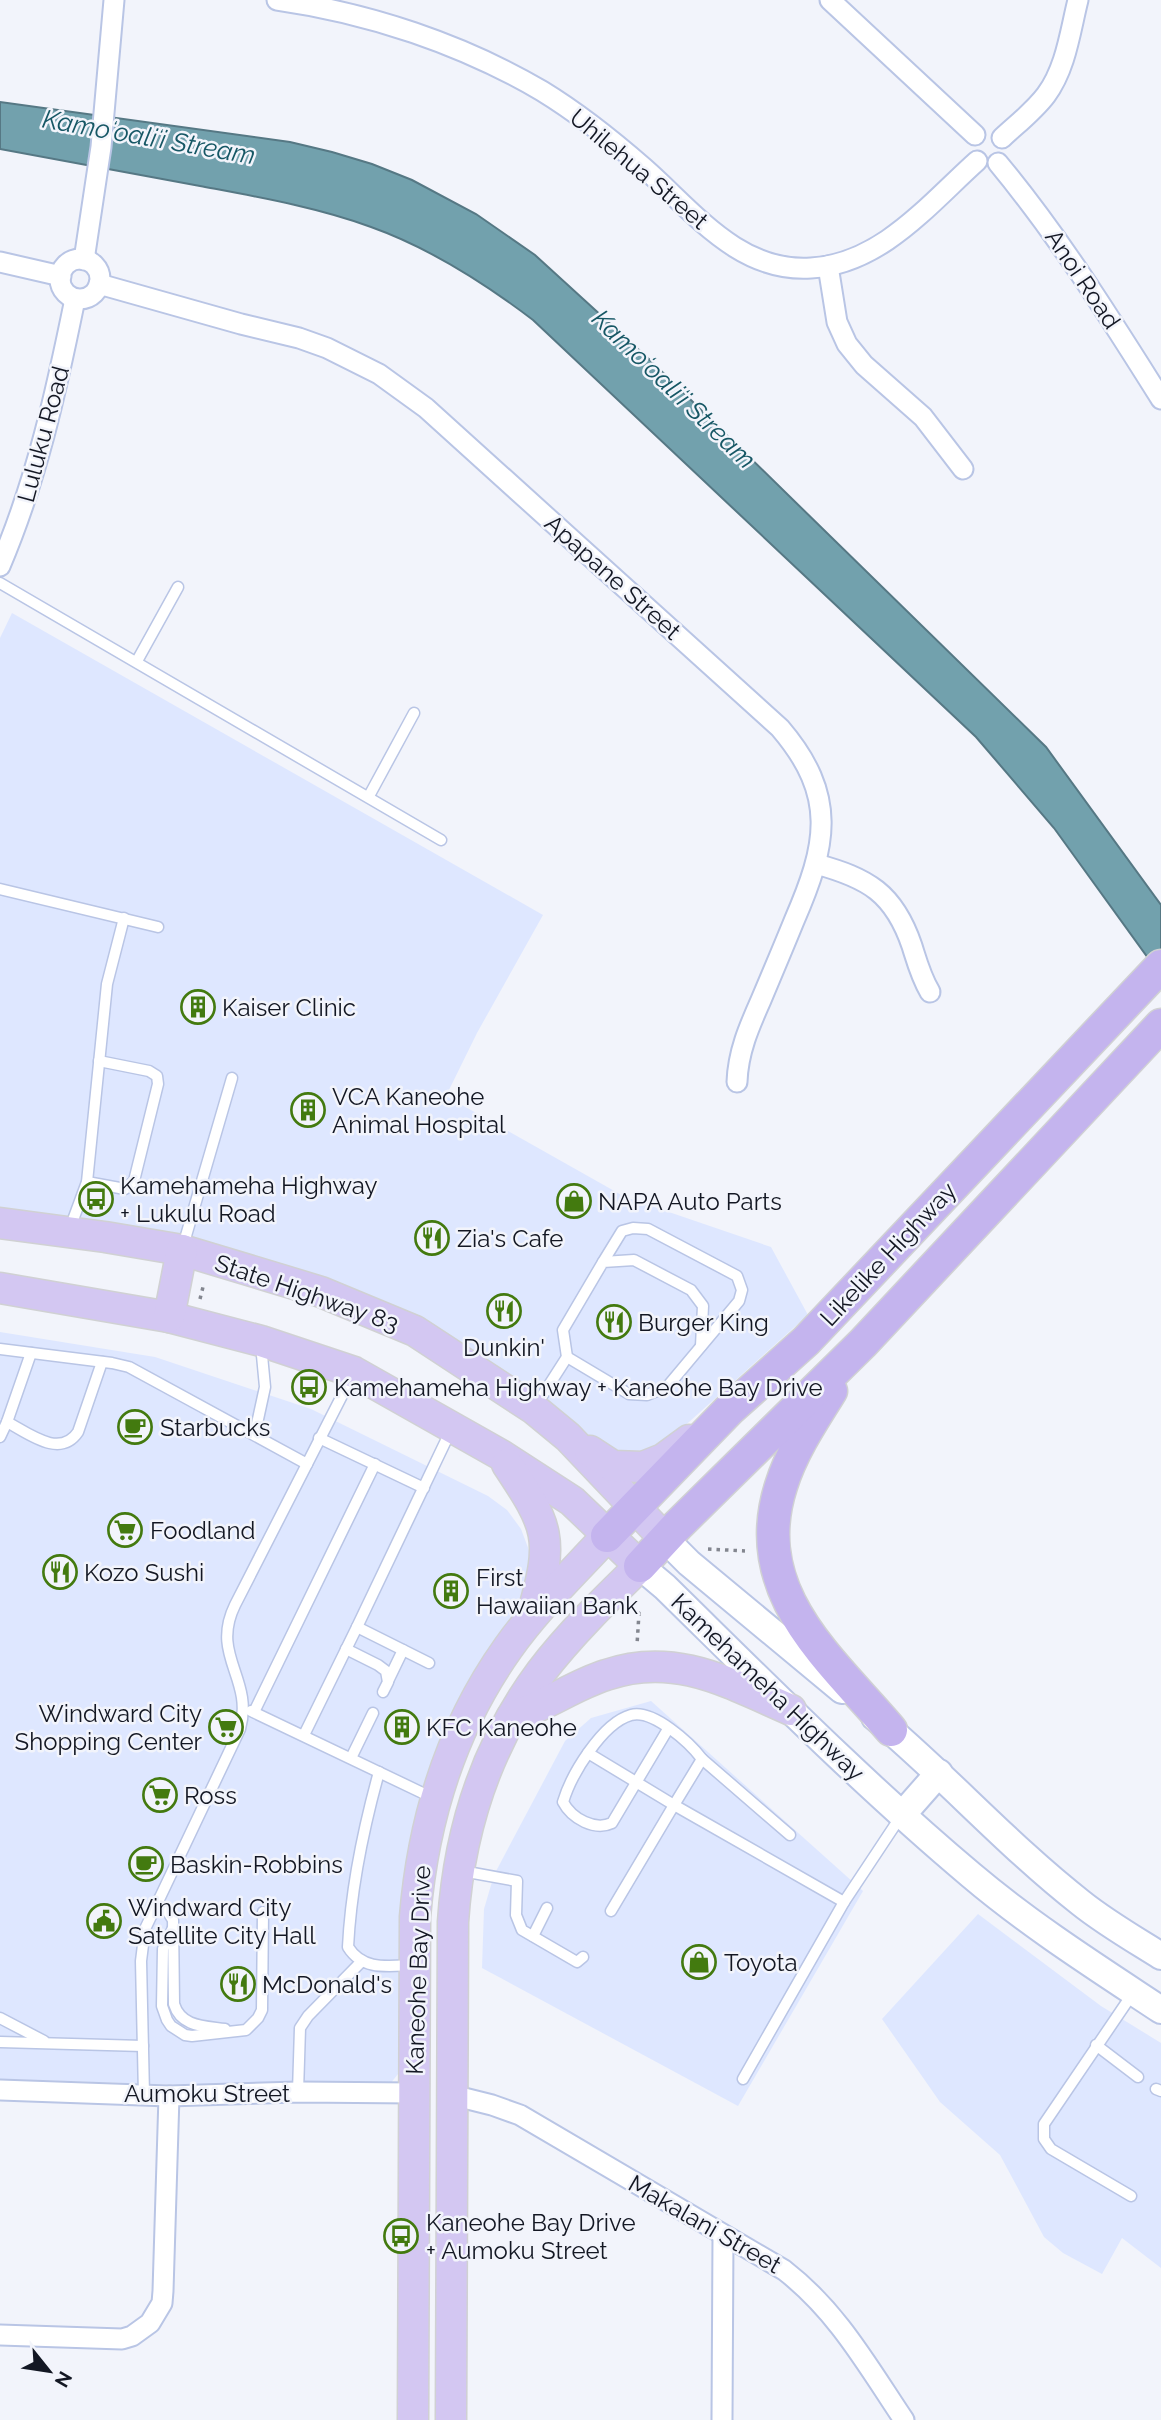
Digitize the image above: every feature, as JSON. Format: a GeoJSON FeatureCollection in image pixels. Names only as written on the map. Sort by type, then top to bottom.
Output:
{"type":"FeatureCollection","features":[{"type":"Feature","properties":{"kind":"highway","name":"Likelike Highway"},"geometry":{"type":"LineString","coordinates":[[607,1535],[729,1410],[806,1341],[1157,970]]}},
{"type":"Feature","properties":{"kind":"highway","name":"Likelike Highway"},"geometry":{"type":"LineString","coordinates":[[640,1566],[856,1350],[1161,1025]]}},
{"type":"Feature","properties":{"kind":"highway"},"geometry":{"type":"LineString","coordinates":[[856,1350],[788,1467],[776,1503],[773,1553],[785,1594],[802,1626],[891,1730]]}},
{"type":"Feature","properties":{"kind":"main road","name":"State Highway 83"},"geometry":{"type":"LineString","coordinates":[[0,1223],[182,1250],[321,1293],[415,1331],[534,1409],[568,1437],[665,1539]]}},
{"type":"Feature","properties":{"kind":"main road"},"geometry":{"type":"LineString","coordinates":[[169,1317],[182,1250]]}},
{"type":"Feature","properties":{"kind":"main road","name":"Kamehameha Highway"},"geometry":{"type":"LineString","coordinates":[[0,1288],[169,1317],[261,1341],[354,1372],[501,1455],[572,1501],[902,1815],[972,1877],[1058,1943],[1161,2010]]}},
{"type":"Feature","properties":{"kind":"main road"},"geometry":{"type":"LineString","coordinates":[[568,1437],[613,1466],[643,1467],[663,1459],[729,1410]]}},
{"type":"Feature","properties":{"kind":"main road"},"geometry":{"type":"LineString","coordinates":[[501,1455],[537,1512],[545,1538],[544,1572],[532,1616]]}},
{"type":"Feature","properties":{"kind":"main road","name":"Kaneohe Bay Drive"},"geometry":{"type":"LineString","coordinates":[[413,2420],[415,1965],[418,1882],[423,1846],[454,1743],[470,1710],[501,1658],[532,1616],[607,1535]]}},
{"type":"Feature","properties":{"kind":"main road","name":"Kamehameha Highway"},"geometry":{"type":"LineString","coordinates":[[665,1539],[699,1572],[891,1730],[1015,1846],[1082,1904],[1161,1956]]}},
{"type":"Feature","properties":{"kind":"main road","name":"Kaneohe Bay Drive"},"geometry":{"type":"LineString","coordinates":[[451,2420],[453,1922],[458,1870],[477,1794],[488,1764],[512,1717],[541,1673],[563,1646],[640,1566]]}},
{"type":"Feature","properties":{"kind":"main road"},"geometry":{"type":"LineString","coordinates":[[512,1717],[605,1675],[648,1666],[680,1668],[712,1675],[791,1710]]}},
{"type":"Feature","properties":{"kind":"main road"},"geometry":{"type":"LineString","coordinates":[[902,1815],[939,1773]]}},
{"type":"Feature","properties":{"kind":"main road"},"geometry":{"type":"LineString","coordinates":[[414,2093],[452,2095]]}},
{"type":"Feature","properties":{"kind":"street"},"geometry":{"type":"LineString","coordinates":[[84,260],[97,176],[114,0]]}},
{"type":"Feature","properties":{"kind":"street","name":"Uhilehua Street"},"geometry":{"type":"LineString","coordinates":[[277,0],[338,11],[383,23],[507,71],[579,115],[613,141],[720,238],[736,249],[772,264],[809,268],[828,266],[846,262],[880,247],[977,161]]}},
{"type":"Feature","properties":{"kind":"street"},"geometry":{"type":"LineString","coordinates":[[830,0],[975,135]]}},
{"type":"Feature","properties":{"kind":"street"},"geometry":{"type":"LineString","coordinates":[[1002,138],[1036,106],[1054,81],[1063,59],[1077,0]]}},
{"type":"Feature","properties":{"kind":"street"},"geometry":{"type":"LineString","coordinates":[[986,130],[1002,138],[1006,148],[999,163],[988,166],[977,161],[970,146],[975,135],[986,130]]}},
{"type":"Feature","properties":{"kind":"street","name":"Anoi Road"},"geometry":{"type":"LineString","coordinates":[[999,163],[1051,229],[1087,281],[1161,399]]}},
{"type":"Feature","properties":{"kind":"street"},"geometry":{"type":"LineString","coordinates":[[84,260],[95,266],[100,277],[99,284],[93,294],[75,299],[65,293],[61,276],[66,265],[84,260]]}},
{"type":"Feature","properties":{"kind":"street"},"geometry":{"type":"LineString","coordinates":[[0,262],[61,276]]}},
{"type":"Feature","properties":{"kind":"street"},"geometry":{"type":"LineString","coordinates":[[828,266],[837,322],[847,344],[864,365],[923,417],[963,469]]}},
{"type":"Feature","properties":{"kind":"street","name":"Apapane Street"},"geometry":{"type":"LineString","coordinates":[[99,284],[299,338],[327,348],[379,374],[426,408],[780,728],[803,759],[817,796],[821,834],[816,864],[743,1043],[737,1082]]}},
{"type":"Feature","properties":{"kind":"street","name":"Luluku Road"},"geometry":{"type":"LineString","coordinates":[[0,566],[24,508],[38,464],[75,299]]}},
{"type":"Feature","properties":{"kind":"street"},"geometry":{"type":"LineString","coordinates":[[816,864],[862,879],[884,896],[902,920],[919,971],[930,992]]}},
{"type":"Feature","properties":{"kind":"street","name":"Aumoku Street"},"geometry":{"type":"LineString","coordinates":[[0,2090],[169,2096],[298,2092],[414,2093]]}},
{"type":"Feature","properties":{"kind":"street","name":"Makalani Street"},"geometry":{"type":"LineString","coordinates":[[452,2095],[520,2115],[784,2270],[821,2301],[904,2420]]}},
{"type":"Feature","properties":{"kind":"street"},"geometry":{"type":"LineString","coordinates":[[0,2335],[122,2339],[142,2331],[157,2314],[163,2291],[169,2096]]}},
{"type":"Feature","properties":{"kind":"street"},"geometry":{"type":"LineString","coordinates":[[722,2420],[723,2236]]}},
{"type":"Feature","properties":{"kind":"lane"},"geometry":{"type":"LineString","coordinates":[[0,583],[440,839]]}},
{"type":"Feature","properties":{"kind":"lane"},"geometry":{"type":"LineString","coordinates":[[137,661],[178,587]]}},
{"type":"Feature","properties":{"kind":"lane"},"geometry":{"type":"LineString","coordinates":[[369,796],[414,713]]}},
{"type":"Feature","properties":{"kind":"lane"},"geometry":{"type":"LineString","coordinates":[[0,889],[158,927]]}},
{"type":"Feature","properties":{"kind":"lane"},"geometry":{"type":"LineString","coordinates":[[68,1232],[87,1182],[107,984],[124,918]]}},
{"type":"Feature","properties":{"kind":"lane"},"geometry":{"type":"LineString","coordinates":[[87,1182],[125,1189],[134,1181],[158,1084],[157,1076],[149,1071],[99,1061]]}},
{"type":"Feature","properties":{"kind":"lane"},"geometry":{"type":"LineString","coordinates":[[182,1250],[232,1078]]}},
{"type":"Feature","properties":{"kind":"lane"},"geometry":{"type":"LineString","coordinates":[[534,1409],[567,1357],[563,1330],[622,1231],[648,1229],[737,1276],[742,1290],[739,1301],[667,1387],[647,1395],[629,1394],[567,1357]]}},
{"type":"Feature","properties":{"kind":"lane"},"geometry":{"type":"LineString","coordinates":[[603,1262],[634,1260],[691,1290],[703,1306],[701,1347]]}},
{"type":"Feature","properties":{"kind":"lane"},"geometry":{"type":"LineString","coordinates":[[246,1431],[256,1433],[265,1387],[261,1341]]}},
{"type":"Feature","properties":{"kind":"lane"},"geometry":{"type":"LineString","coordinates":[[0,1349],[129,1367],[307,1464]]}},
{"type":"Feature","properties":{"kind":"lane"},"geometry":{"type":"LineString","coordinates":[[0,1437],[31,1353]]}},
{"type":"Feature","properties":{"kind":"lane"},"geometry":{"type":"LineString","coordinates":[[7,1422],[50,1444],[60,1445],[70,1441],[78,1432],[102,1362]]}},
{"type":"Feature","properties":{"kind":"lane"},"geometry":{"type":"LineString","coordinates":[[144,2095],[141,1951],[145,1929],[155,1903],[240,1730],[244,1707],[227,1647],[230,1614],[354,1372]]}},
{"type":"Feature","properties":{"kind":"lane"},"geometry":{"type":"LineString","coordinates":[[304,1735],[452,1427]]}},
{"type":"Feature","properties":{"kind":"lane"},"geometry":{"type":"LineString","coordinates":[[320,1438],[424,1488]]}},
{"type":"Feature","properties":{"kind":"lane"},"geometry":{"type":"LineString","coordinates":[[254,1713],[375,1464]]}},
{"type":"Feature","properties":{"kind":"lane"},"geometry":{"type":"LineString","coordinates":[[357,1628],[429,1663]]}},
{"type":"Feature","properties":{"kind":"lane"},"geometry":{"type":"LineString","coordinates":[[346,1649],[383,1667],[388,1676],[385,1687],[404,1650]]}},
{"type":"Feature","properties":{"kind":"lane"},"geometry":{"type":"LineString","coordinates":[[244,1707],[435,1799]]}},
{"type":"Feature","properties":{"kind":"lane"},"geometry":{"type":"LineString","coordinates":[[351,1758],[373,1713]]}},
{"type":"Feature","properties":{"kind":"lane"},"geometry":{"type":"LineString","coordinates":[[668,1729],[612,1823],[595,1827],[568,1811],[563,1802],[567,1790],[588,1753],[610,1726],[633,1714],[651,1717],[690,1743],[702,1759],[790,1835]]}},
{"type":"Feature","properties":{"kind":"lane"},"geometry":{"type":"LineString","coordinates":[[588,1753],[844,1902]]}},
{"type":"Feature","properties":{"kind":"lane"},"geometry":{"type":"LineString","coordinates":[[611,1911],[702,1759]]}},
{"type":"Feature","properties":{"kind":"lane"},"geometry":{"type":"LineString","coordinates":[[379,1772],[358,1856],[351,1897],[348,1947],[361,1962],[376,1966],[415,1965]]}},
{"type":"Feature","properties":{"kind":"lane"},"geometry":{"type":"LineString","coordinates":[[743,2079],[844,1902],[902,1815]]}},
{"type":"Feature","properties":{"kind":"lane"},"geometry":{"type":"LineString","coordinates":[[458,1870],[517,1881],[517,1923],[522,1930],[577,1962],[583,1957]]}},
{"type":"Feature","properties":{"kind":"lane"},"geometry":{"type":"LineString","coordinates":[[155,1903],[170,1913],[173,1928],[174,2004],[177,2014],[189,2023],[239,2031],[246,2030],[262,2010],[262,1912]]}},
{"type":"Feature","properties":{"kind":"lane"},"geometry":{"type":"LineString","coordinates":[[533,1936],[547,1908]]}},
{"type":"Feature","properties":{"kind":"lane"},"geometry":{"type":"LineString","coordinates":[[298,2092],[300,2028],[361,1962]]}},
{"type":"Feature","properties":{"kind":"lane"},"geometry":{"type":"LineString","coordinates":[[1131,2196],[1051,2149],[1044,2139],[1044,2124],[1134,1992]]}},
{"type":"Feature","properties":{"kind":"lane"},"geometry":{"type":"LineString","coordinates":[[0,2018],[47,2043]]}},
{"type":"Feature","properties":{"kind":"lane"},"geometry":{"type":"LineString","coordinates":[[0,2042],[143,2046]]}},
{"type":"Feature","properties":{"kind":"lane"},"geometry":{"type":"LineString","coordinates":[[1096,2045],[1138,2077]]}},
{"type":"Feature","properties":{"kind":"path"},"geometry":{"type":"LineString","coordinates":[[199,1303],[205,1279]]}},
{"type":"Feature","properties":{"kind":"path"},"geometry":{"type":"LineString","coordinates":[[702,1549],[745,1551]]}},
{"type":"Feature","properties":{"kind":"path"},"geometry":{"type":"LineString","coordinates":[[632,1607],[639,1613]]}},
{"type":"Feature","properties":{"kind":"path"},"geometry":{"type":"LineString","coordinates":[[637,1654],[639,1613],[644,1608]]}},
{"type":"Feature","properties":{"kind":"shaded area"},"geometry":{"type":"Polygon","coordinates":[[[12,613],[543,915],[477,1033],[446,1096],[625,1197],[771,1247],[808,1315],[669,1440],[632,1460],[604,1453],[339,1301],[0,1217],[0,638],[12,613]]]}},
{"type":"Feature","properties":{"kind":"shaded area","name":"Windward City Shopping Center"},"geometry":{"type":"Polygon","coordinates":[[[0,1332],[155,1357],[311,1409],[488,1496],[507,1510],[521,1529],[530,1553],[530,1580],[518,1612],[459,1708],[402,2069],[390,2084],[372,2091],[0,2079],[0,1332]]]}},
{"type":"Feature","properties":{"kind":"shaded area"},"geometry":{"type":"Polygon","coordinates":[[[651,1701],[863,1891],[738,2106],[482,1968],[484,1909],[494,1875],[565,1741],[591,1718],[651,1701]]]}},
{"type":"Feature","properties":{"kind":"shaded area"},"geometry":{"type":"Polygon","coordinates":[[[978,1914],[1101,2006],[1161,2043],[1161,2268],[1122,2238],[1102,2274],[1063,2253],[1044,2237],[1000,2155],[940,2102],[882,2019],[978,1914]]]}},
{"type":"Feature","properties":{"kind":"water","name":"Kamoʻoaliʻi Stream"},"geometry":{"type":"Polygon","coordinates":[[[0,102],[290,142],[332,152],[412,180],[476,214],[535,255],[650,360],[1046,747],[1161,905],[1161,976],[1054,828],[976,737],[533,320],[495,292],[435,256],[393,235],[350,220],[265,199],[0,149],[0,102]]]}},
{"type":"Feature","properties":{"kind":"place","name":"Kaiser Clinic"},"geometry":{"type":"Point","coordinates":[198,1007]}},
{"type":"Feature","properties":{"kind":"place","name":"VCA Kaneohe Animal Hospital"},"geometry":{"type":"Point","coordinates":[308,1110]}},
{"type":"Feature","properties":{"kind":"place","name":"Kamehameha Highway + Lukulu Road"},"geometry":{"type":"Point","coordinates":[96,1199]}},
{"type":"Feature","properties":{"kind":"place","name":"NAPA Auto Parts"},"geometry":{"type":"Point","coordinates":[574,1201]}},
{"type":"Feature","properties":{"kind":"place","name":"Zia's Cafe"},"geometry":{"type":"Point","coordinates":[432,1238]}},
{"type":"Feature","properties":{"kind":"place","name":"Dunkin'"},"geometry":{"type":"Point","coordinates":[504,1311]}},
{"type":"Feature","properties":{"kind":"place","name":"Burger King"},"geometry":{"type":"Point","coordinates":[614,1322]}},
{"type":"Feature","properties":{"kind":"place","name":"Kamehameha Highway + Kaneohe Bay Drive"},"geometry":{"type":"Point","coordinates":[309,1387]}},
{"type":"Feature","properties":{"kind":"place","name":"Starbucks"},"geometry":{"type":"Point","coordinates":[135,1427]}},
{"type":"Feature","properties":{"kind":"place","name":"Foodland"},"geometry":{"type":"Point","coordinates":[125,1530]}},
{"type":"Feature","properties":{"kind":"place","name":"Kozo Sushi"},"geometry":{"type":"Point","coordinates":[60,1572]}},
{"type":"Feature","properties":{"kind":"place","name":"First Hawaiian Bank"},"geometry":{"type":"Point","coordinates":[451,1591]}},
{"type":"Feature","properties":{"kind":"place","name":"Windward City Shopping Center"},"geometry":{"type":"Point","coordinates":[226,1727]}},
{"type":"Feature","properties":{"kind":"place","name":"KFC Kaneohe"},"geometry":{"type":"Point","coordinates":[402,1727]}},
{"type":"Feature","properties":{"kind":"place","name":"Ross"},"geometry":{"type":"Point","coordinates":[160,1795]}},
{"type":"Feature","properties":{"kind":"place","name":"Baskin-Robbins"},"geometry":{"type":"Point","coordinates":[146,1864]}},
{"type":"Feature","properties":{"kind":"place","name":"Windward City Satellite City Hall"},"geometry":{"type":"Point","coordinates":[104,1921]}},
{"type":"Feature","properties":{"kind":"place","name":"Toyota"},"geometry":{"type":"Point","coordinates":[699,1962]}},
{"type":"Feature","properties":{"kind":"place","name":"McDonald's"},"geometry":{"type":"Point","coordinates":[238,1984]}},
{"type":"Feature","properties":{"kind":"place","name":"Kaneohe Bay Drive + Aumoku Street"},"geometry":{"type":"Point","coordinates":[401,2236]}}]}
